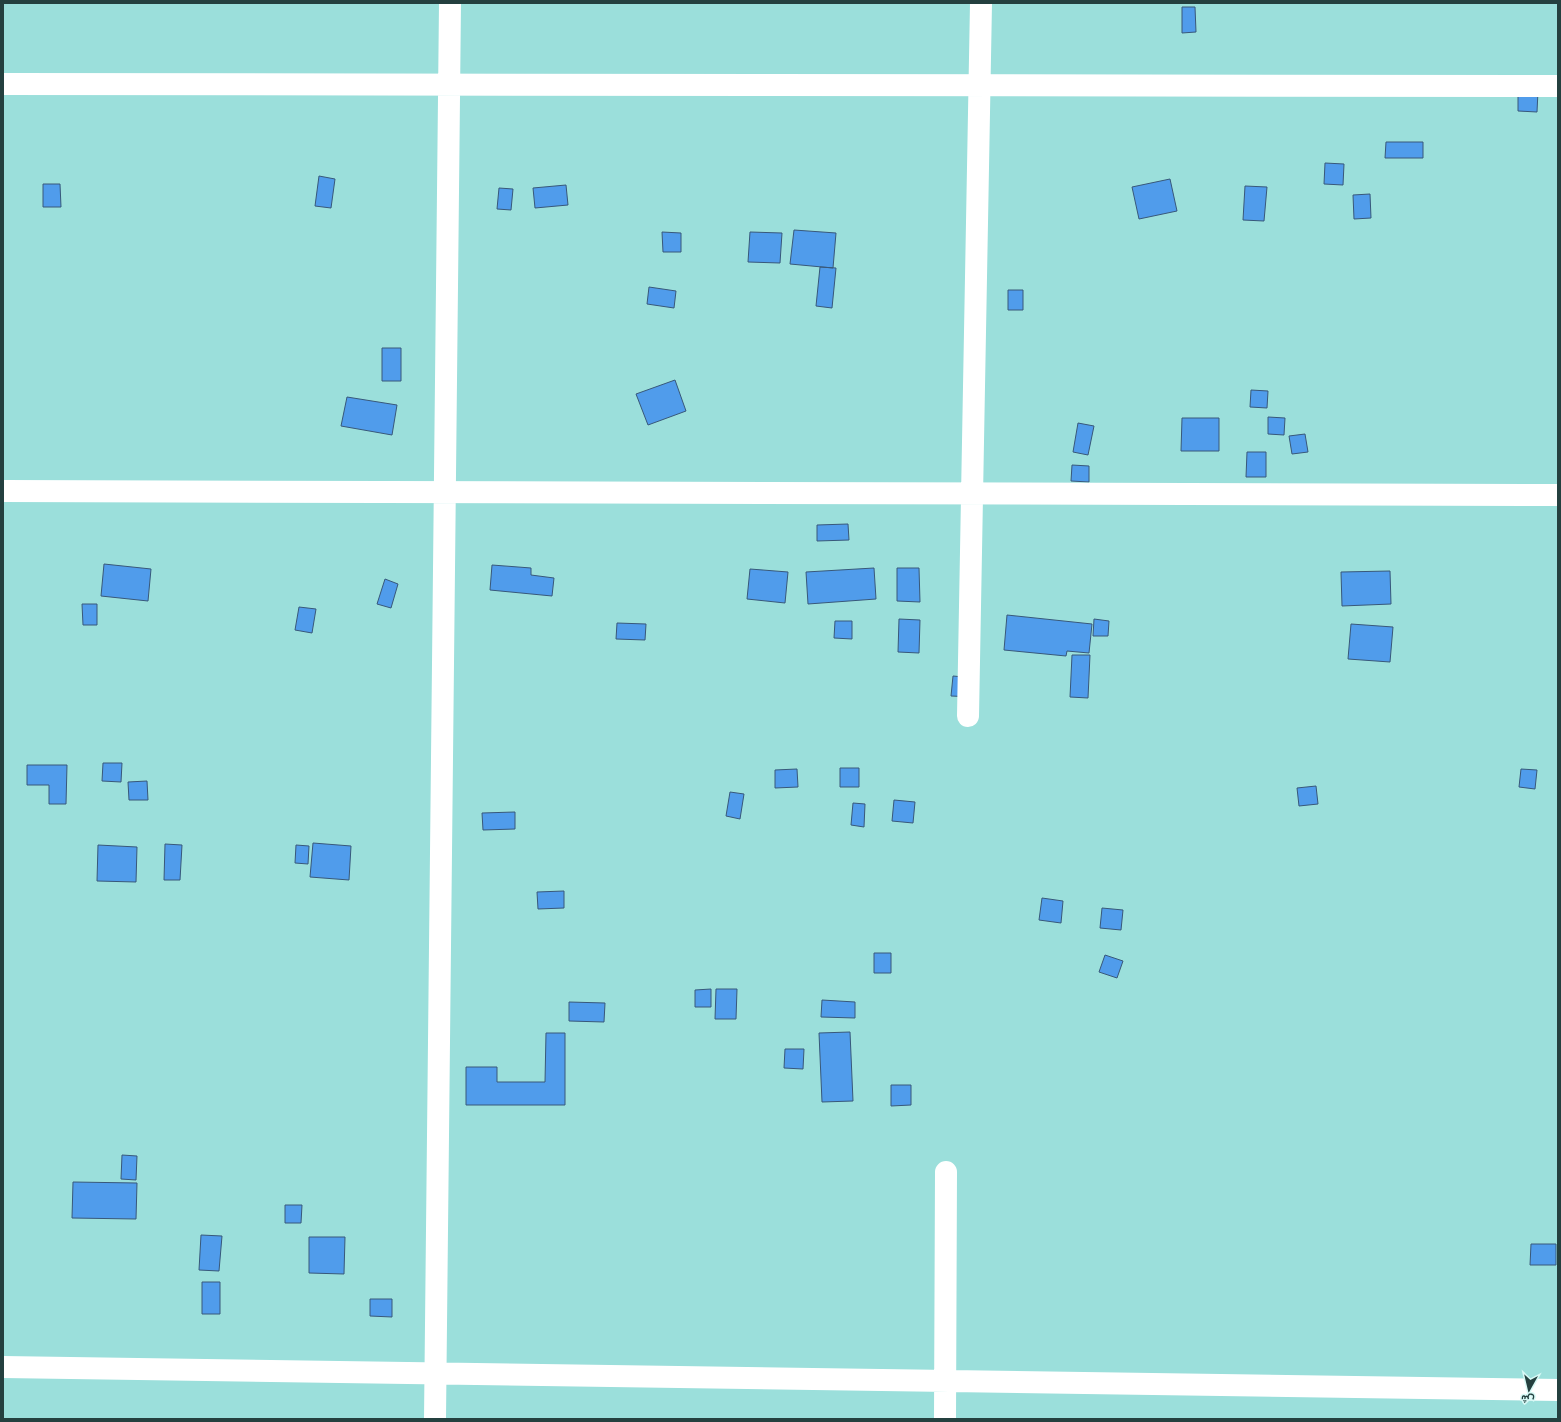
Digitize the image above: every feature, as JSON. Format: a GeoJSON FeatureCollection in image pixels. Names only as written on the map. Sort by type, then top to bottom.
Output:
{"type":"FeatureCollection","features":[{"type":"Feature","properties":{"kind":"street"},"geometry":{"type":"LineString","coordinates":[[435,1419],[450,3]]}},
{"type":"Feature","properties":{"kind":"street"},"geometry":{"type":"LineString","coordinates":[[968,716],[981,3]]}},
{"type":"Feature","properties":{"kind":"street"},"geometry":{"type":"LineString","coordinates":[[3,84],[1558,86]]}},
{"type":"Feature","properties":{"kind":"street"},"geometry":{"type":"LineString","coordinates":[[3,491],[1558,495]]}},
{"type":"Feature","properties":{"kind":"street"},"geometry":{"type":"LineString","coordinates":[[945,1419],[946,1172]]}},
{"type":"Feature","properties":{"kind":"street"},"geometry":{"type":"LineString","coordinates":[[3,1367],[1558,1390]]}},
{"type":"Feature","properties":{"kind":"building"},"geometry":{"type":"Polygon","coordinates":[[[1182,7],[1195,7],[1196,32],[1182,33],[1182,7]]]}},
{"type":"Feature","properties":{"kind":"building"},"geometry":{"type":"Polygon","coordinates":[[[1518,90],[1538,91],[1537,112],[1518,111],[1518,90]]]}},
{"type":"Feature","properties":{"kind":"building"},"geometry":{"type":"Polygon","coordinates":[[[1386,142],[1423,142],[1423,158],[1385,158],[1386,142]]]}},
{"type":"Feature","properties":{"kind":"building"},"geometry":{"type":"Polygon","coordinates":[[[1325,163],[1344,164],[1343,185],[1324,184],[1325,163]]]}},
{"type":"Feature","properties":{"kind":"building"},"geometry":{"type":"Polygon","coordinates":[[[319,176],[335,179],[331,208],[315,206],[319,176]]]}},
{"type":"Feature","properties":{"kind":"building"},"geometry":{"type":"Polygon","coordinates":[[[1170,179],[1177,211],[1139,219],[1132,187],[1170,179]]]}},
{"type":"Feature","properties":{"kind":"building"},"geometry":{"type":"Polygon","coordinates":[[[43,184],[60,184],[61,207],[43,207],[43,184]]]}},
{"type":"Feature","properties":{"kind":"building"},"geometry":{"type":"Polygon","coordinates":[[[566,185],[568,205],[535,208],[533,188],[566,185]]]}},
{"type":"Feature","properties":{"kind":"building"},"geometry":{"type":"Polygon","coordinates":[[[1245,186],[1267,187],[1264,221],[1243,220],[1245,186]]]}},
{"type":"Feature","properties":{"kind":"building"},"geometry":{"type":"Polygon","coordinates":[[[499,188],[513,189],[511,210],[497,209],[499,188]]]}},
{"type":"Feature","properties":{"kind":"building"},"geometry":{"type":"Polygon","coordinates":[[[1370,194],[1371,218],[1354,219],[1353,195],[1370,194]]]}},
{"type":"Feature","properties":{"kind":"building"},"geometry":{"type":"Polygon","coordinates":[[[794,230],[836,233],[833,268],[790,264],[794,230]]]}},
{"type":"Feature","properties":{"kind":"building"},"geometry":{"type":"Polygon","coordinates":[[[662,232],[681,233],[681,252],[663,252],[662,232]]]}},
{"type":"Feature","properties":{"kind":"building"},"geometry":{"type":"Polygon","coordinates":[[[750,232],[782,233],[780,263],[748,262],[750,232]]]}},
{"type":"Feature","properties":{"kind":"building"},"geometry":{"type":"Polygon","coordinates":[[[820,267],[836,268],[832,308],[816,306],[820,267]]]}},
{"type":"Feature","properties":{"kind":"building"},"geometry":{"type":"Polygon","coordinates":[[[649,287],[676,291],[674,308],[647,304],[649,287]]]}},
{"type":"Feature","properties":{"kind":"building"},"geometry":{"type":"Polygon","coordinates":[[[1008,290],[1023,290],[1023,310],[1008,310],[1008,290]]]}},
{"type":"Feature","properties":{"kind":"building"},"geometry":{"type":"Polygon","coordinates":[[[382,348],[401,348],[401,381],[382,381],[382,348]]]}},
{"type":"Feature","properties":{"kind":"building"},"geometry":{"type":"Polygon","coordinates":[[[675,380],[686,411],[648,425],[636,394],[675,380]]]}},
{"type":"Feature","properties":{"kind":"building"},"geometry":{"type":"Polygon","coordinates":[[[1251,390],[1268,391],[1267,408],[1250,407],[1251,390]]]}},
{"type":"Feature","properties":{"kind":"building"},"geometry":{"type":"Polygon","coordinates":[[[347,397],[397,405],[392,435],[341,426],[347,397]]]}},
{"type":"Feature","properties":{"kind":"building"},"geometry":{"type":"Polygon","coordinates":[[[1268,417],[1285,418],[1284,435],[1268,434],[1268,417]]]}},
{"type":"Feature","properties":{"kind":"building"},"geometry":{"type":"Polygon","coordinates":[[[1182,418],[1219,418],[1219,451],[1181,451],[1182,418]]]}},
{"type":"Feature","properties":{"kind":"building"},"geometry":{"type":"Polygon","coordinates":[[[1078,423],[1094,426],[1088,455],[1073,452],[1078,423]]]}},
{"type":"Feature","properties":{"kind":"building"},"geometry":{"type":"Polygon","coordinates":[[[1305,434],[1308,452],[1292,454],[1289,436],[1305,434]]]}},
{"type":"Feature","properties":{"kind":"building"},"geometry":{"type":"Polygon","coordinates":[[[1247,452],[1266,452],[1266,477],[1246,477],[1247,452]]]}},
{"type":"Feature","properties":{"kind":"building"},"geometry":{"type":"Polygon","coordinates":[[[1072,465],[1089,466],[1089,482],[1071,481],[1072,465]]]}},
{"type":"Feature","properties":{"kind":"building"},"geometry":{"type":"Polygon","coordinates":[[[848,524],[849,540],[817,541],[817,525],[848,524]]]}},
{"type":"Feature","properties":{"kind":"building"},"geometry":{"type":"Polygon","coordinates":[[[104,564],[151,569],[148,601],[101,596],[104,564]]]}},
{"type":"Feature","properties":{"kind":"building"},"geometry":{"type":"Polygon","coordinates":[[[492,565],[531,568],[531,575],[554,578],[552,596],[490,590],[492,565]]]}},
{"type":"Feature","properties":{"kind":"building"},"geometry":{"type":"Polygon","coordinates":[[[874,568],[876,599],[808,604],[806,572],[874,568]]]}},
{"type":"Feature","properties":{"kind":"building"},"geometry":{"type":"Polygon","coordinates":[[[897,568],[919,568],[920,602],[897,601],[897,568]]]}},
{"type":"Feature","properties":{"kind":"building"},"geometry":{"type":"Polygon","coordinates":[[[750,569],[788,572],[785,603],[747,599],[750,569]]]}},
{"type":"Feature","properties":{"kind":"building"},"geometry":{"type":"Polygon","coordinates":[[[1390,571],[1391,604],[1342,606],[1341,572],[1390,571]]]}},
{"type":"Feature","properties":{"kind":"building"},"geometry":{"type":"Polygon","coordinates":[[[385,579],[398,584],[391,608],[377,604],[385,579]]]}},
{"type":"Feature","properties":{"kind":"building"},"geometry":{"type":"Polygon","coordinates":[[[82,604],[97,604],[97,625],[83,625],[82,604]]]}},
{"type":"Feature","properties":{"kind":"building"},"geometry":{"type":"Polygon","coordinates":[[[299,607],[316,609],[312,633],[295,630],[299,607]]]}},
{"type":"Feature","properties":{"kind":"building"},"geometry":{"type":"Polygon","coordinates":[[[1007,615],[1092,624],[1089,653],[1067,651],[1066,656],[1004,650],[1007,615]]]}},
{"type":"Feature","properties":{"kind":"building"},"geometry":{"type":"Polygon","coordinates":[[[899,619],[920,620],[919,653],[898,652],[899,619]]]}},
{"type":"Feature","properties":{"kind":"building"},"geometry":{"type":"Polygon","coordinates":[[[1094,619],[1109,621],[1108,636],[1093,636],[1094,619]]]}},
{"type":"Feature","properties":{"kind":"building"},"geometry":{"type":"Polygon","coordinates":[[[835,621],[852,621],[852,639],[834,638],[835,621]]]}},
{"type":"Feature","properties":{"kind":"building"},"geometry":{"type":"Polygon","coordinates":[[[617,623],[646,624],[645,640],[616,639],[617,623]]]}},
{"type":"Feature","properties":{"kind":"building"},"geometry":{"type":"Polygon","coordinates":[[[1351,624],[1393,627],[1390,662],[1348,659],[1351,624]]]}},
{"type":"Feature","properties":{"kind":"building"},"geometry":{"type":"Polygon","coordinates":[[[1072,655],[1090,655],[1088,698],[1070,697],[1072,655]]]}},
{"type":"Feature","properties":{"kind":"building"},"geometry":{"type":"Polygon","coordinates":[[[953,676],[975,678],[974,697],[951,696],[953,676]]]}},
{"type":"Feature","properties":{"kind":"building"},"geometry":{"type":"Polygon","coordinates":[[[103,763],[122,763],[121,782],[102,781],[103,763]]]}},
{"type":"Feature","properties":{"kind":"building"},"geometry":{"type":"Polygon","coordinates":[[[27,765],[67,765],[66,804],[49,804],[49,785],[27,785],[27,765]]]}},
{"type":"Feature","properties":{"kind":"building"},"geometry":{"type":"Polygon","coordinates":[[[840,768],[859,768],[859,787],[840,787],[840,768]]]}},
{"type":"Feature","properties":{"kind":"building"},"geometry":{"type":"Polygon","coordinates":[[[797,769],[798,787],[775,788],[775,770],[797,769]]]}},
{"type":"Feature","properties":{"kind":"building"},"geometry":{"type":"Polygon","coordinates":[[[1521,769],[1537,770],[1535,789],[1519,787],[1521,769]]]}},
{"type":"Feature","properties":{"kind":"building"},"geometry":{"type":"Polygon","coordinates":[[[147,781],[148,800],[129,800],[128,782],[147,781]]]}},
{"type":"Feature","properties":{"kind":"building"},"geometry":{"type":"Polygon","coordinates":[[[1316,786],[1318,804],[1299,806],[1297,788],[1316,786]]]}},
{"type":"Feature","properties":{"kind":"building"},"geometry":{"type":"Polygon","coordinates":[[[730,792],[744,794],[740,819],[726,816],[730,792]]]}},
{"type":"Feature","properties":{"kind":"building"},"geometry":{"type":"Polygon","coordinates":[[[894,800],[915,802],[913,823],[892,821],[894,800]]]}},
{"type":"Feature","properties":{"kind":"building"},"geometry":{"type":"Polygon","coordinates":[[[853,803],[865,804],[864,827],[851,825],[853,803]]]}},
{"type":"Feature","properties":{"kind":"building"},"geometry":{"type":"Polygon","coordinates":[[[515,812],[515,829],[483,830],[482,813],[515,812]]]}},
{"type":"Feature","properties":{"kind":"building"},"geometry":{"type":"Polygon","coordinates":[[[313,843],[351,846],[349,880],[310,877],[313,843]]]}},
{"type":"Feature","properties":{"kind":"building"},"geometry":{"type":"Polygon","coordinates":[[[165,844],[182,845],[180,880],[164,880],[165,844]]]}},
{"type":"Feature","properties":{"kind":"building"},"geometry":{"type":"Polygon","coordinates":[[[98,845],[137,847],[136,882],[97,881],[98,845]]]}},
{"type":"Feature","properties":{"kind":"building"},"geometry":{"type":"Polygon","coordinates":[[[296,845],[309,846],[308,864],[295,863],[296,845]]]}},
{"type":"Feature","properties":{"kind":"building"},"geometry":{"type":"Polygon","coordinates":[[[564,891],[564,908],[538,909],[537,892],[564,891]]]}},
{"type":"Feature","properties":{"kind":"building"},"geometry":{"type":"Polygon","coordinates":[[[1042,898],[1063,901],[1061,923],[1039,920],[1042,898]]]}},
{"type":"Feature","properties":{"kind":"building"},"geometry":{"type":"Polygon","coordinates":[[[1102,908],[1123,910],[1121,930],[1100,928],[1102,908]]]}},
{"type":"Feature","properties":{"kind":"building"},"geometry":{"type":"Polygon","coordinates":[[[874,953],[891,953],[891,973],[874,973],[874,953]]]}},
{"type":"Feature","properties":{"kind":"building"},"geometry":{"type":"Polygon","coordinates":[[[1105,955],[1123,961],[1117,978],[1099,972],[1105,955]]]}},
{"type":"Feature","properties":{"kind":"building"},"geometry":{"type":"Polygon","coordinates":[[[711,989],[711,1007],[695,1007],[695,990],[711,989]]]}},
{"type":"Feature","properties":{"kind":"building"},"geometry":{"type":"Polygon","coordinates":[[[716,989],[737,989],[736,1019],[715,1019],[716,989]]]}},
{"type":"Feature","properties":{"kind":"building"},"geometry":{"type":"Polygon","coordinates":[[[822,1000],[855,1002],[855,1018],[821,1017],[822,1000]]]}},
{"type":"Feature","properties":{"kind":"building"},"geometry":{"type":"Polygon","coordinates":[[[569,1002],[605,1003],[604,1022],[569,1021],[569,1002]]]}},
{"type":"Feature","properties":{"kind":"building"},"geometry":{"type":"Polygon","coordinates":[[[850,1032],[853,1101],[822,1102],[819,1033],[850,1032]]]}},
{"type":"Feature","properties":{"kind":"building"},"geometry":{"type":"Polygon","coordinates":[[[546,1033],[565,1033],[565,1105],[466,1105],[466,1067],[497,1067],[497,1082],[545,1082],[546,1033]]]}},
{"type":"Feature","properties":{"kind":"building"},"geometry":{"type":"Polygon","coordinates":[[[785,1049],[804,1049],[803,1069],[784,1068],[785,1049]]]}},
{"type":"Feature","properties":{"kind":"building"},"geometry":{"type":"Polygon","coordinates":[[[891,1085],[911,1085],[911,1105],[891,1106],[891,1085]]]}},
{"type":"Feature","properties":{"kind":"building"},"geometry":{"type":"Polygon","coordinates":[[[122,1155],[137,1156],[136,1180],[121,1179],[122,1155]]]}},
{"type":"Feature","properties":{"kind":"building"},"geometry":{"type":"Polygon","coordinates":[[[73,1182],[137,1183],[136,1219],[72,1218],[73,1182]]]}},
{"type":"Feature","properties":{"kind":"building"},"geometry":{"type":"Polygon","coordinates":[[[285,1205],[302,1205],[301,1223],[285,1223],[285,1205]]]}},
{"type":"Feature","properties":{"kind":"building"},"geometry":{"type":"Polygon","coordinates":[[[201,1235],[222,1236],[219,1271],[199,1270],[201,1235]]]}},
{"type":"Feature","properties":{"kind":"building"},"geometry":{"type":"Polygon","coordinates":[[[309,1237],[345,1237],[344,1274],[309,1273],[309,1237]]]}},
{"type":"Feature","properties":{"kind":"building"},"geometry":{"type":"Polygon","coordinates":[[[1531,1244],[1556,1244],[1556,1265],[1530,1265],[1531,1244]]]}},
{"type":"Feature","properties":{"kind":"building"},"geometry":{"type":"Polygon","coordinates":[[[202,1282],[220,1282],[220,1314],[202,1314],[202,1282]]]}},
{"type":"Feature","properties":{"kind":"building"},"geometry":{"type":"Polygon","coordinates":[[[370,1299],[392,1299],[392,1317],[370,1316],[370,1299]]]}}]}
